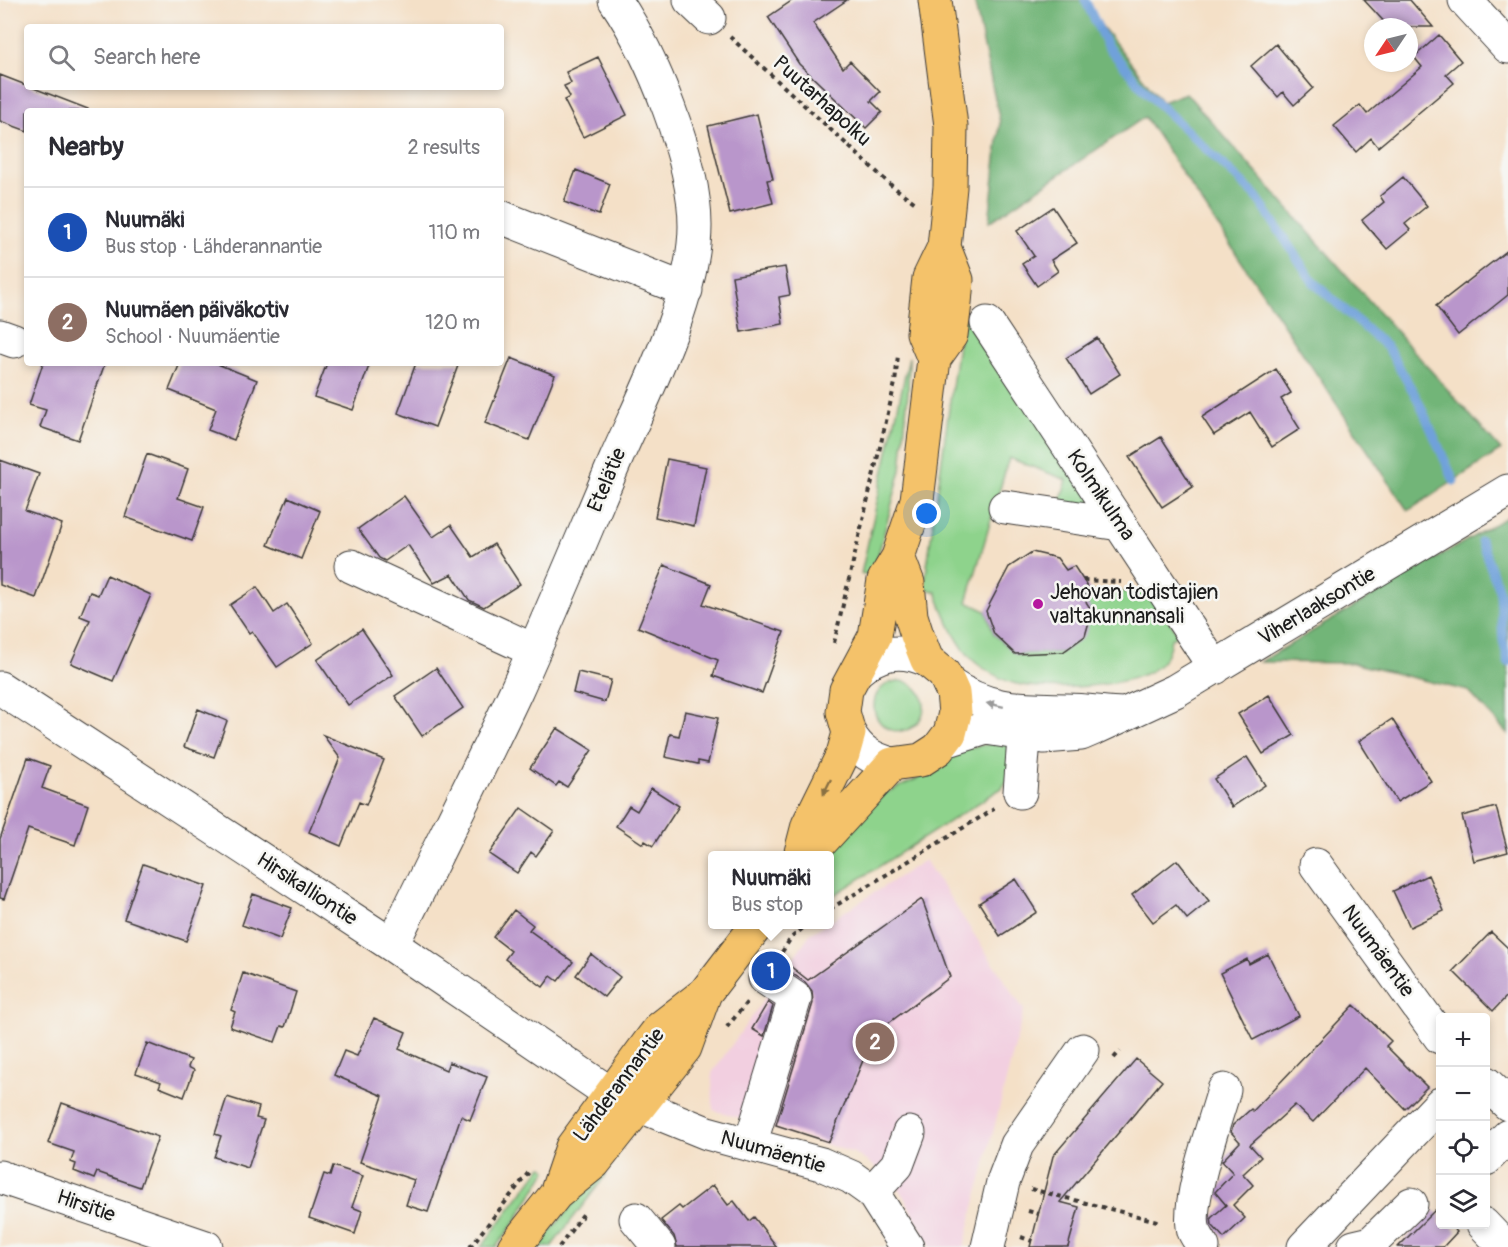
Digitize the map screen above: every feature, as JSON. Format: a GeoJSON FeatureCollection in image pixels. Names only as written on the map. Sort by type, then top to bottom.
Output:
{"type":"FeatureCollection","features":[{"type":"Feature","properties":{"kind":"main road"},"geometry":{"type":"LineString","coordinates":[[801,851],[808,825],[843,754],[849,733],[845,723],[843,701],[875,636],[884,580],[898,557],[917,500],[934,358],[951,335],[957,280],[945,248],[950,187],[951,126],[935,0]]}},
{"type":"Feature","properties":{"kind":"main road"},"geometry":{"type":"LineString","coordinates":[[812,851],[892,764],[921,760],[945,741],[955,713],[949,684],[944,674],[927,660],[911,616],[908,583],[898,557]]}},
{"type":"Feature","properties":{"kind":"main road","name":"Lähderannantie"},"geometry":{"type":"LineString","coordinates":[[514,1247],[556,1194],[572,1147],[626,1100],[660,1028],[705,993],[754,929]]}},
{"type":"Feature","properties":{"kind":"street","name":"Etelätie"},"geometry":{"type":"LineString","coordinates":[[392,945],[533,650],[648,386],[686,290],[692,261],[695,225],[685,158],[660,88],[633,31],[615,0]]}},
{"type":"Feature","properties":{"kind":"street"},"geometry":{"type":"LineString","coordinates":[[1465,0],[1508,47]]}},
{"type":"Feature","properties":{"kind":"street"},"geometry":{"type":"LineString","coordinates":[[504,218],[686,290]]}},
{"type":"Feature","properties":{"kind":"street","name":"Kolmikulma"},"geometry":{"type":"LineString","coordinates":[[987,323],[1215,668]]}},
{"type":"Feature","properties":{"kind":"street","name":"Viherlaaksontie"},"geometry":{"type":"LineString","coordinates":[[949,684],[967,696],[1025,722],[1044,737],[1081,734],[1175,691],[1508,491]]}},
{"type":"Feature","properties":{"kind":"street"},"geometry":{"type":"LineString","coordinates":[[1005,507],[1120,524]]}},
{"type":"Feature","properties":{"kind":"street"},"geometry":{"type":"LineString","coordinates":[[351,566],[533,650]]}},
{"type":"Feature","properties":{"kind":"street"},"geometry":{"type":"LineString","coordinates":[[857,671],[884,654],[906,653],[927,660]]}},
{"type":"Feature","properties":{"kind":"street","name":"Hirsikalliontie"},"geometry":{"type":"LineString","coordinates":[[0,688],[626,1100]]}},
{"type":"Feature","properties":{"kind":"street"},"geometry":{"type":"LineString","coordinates":[[1020,792],[1025,722]]}},
{"type":"Feature","properties":{"kind":"street","name":"Viherlaaksontie"},"geometry":{"type":"LineString","coordinates":[[945,741],[969,731],[1025,722]]}},
{"type":"Feature","properties":{"kind":"street"},"geometry":{"type":"LineString","coordinates":[[849,733],[854,743],[871,757],[892,764]]}},
{"type":"Feature","properties":{"kind":"street","name":"Nuumäentie"},"geometry":{"type":"LineString","coordinates":[[1316,865],[1436,1031]]}},
{"type":"Feature","properties":{"kind":"street"},"geometry":{"type":"LineString","coordinates":[[750,1145],[795,998],[765,978]]}},
{"type":"Feature","properties":{"kind":"street"},"geometry":{"type":"LineString","coordinates":[[988,1247],[1003,1182],[1017,1145],[1083,1050]]}},
{"type":"Feature","properties":{"kind":"street"},"geometry":{"type":"LineString","coordinates":[[1490,1088],[1508,1104]]}},
{"type":"Feature","properties":{"kind":"street"},"geometry":{"type":"LineString","coordinates":[[1198,1238],[1193,1213],[1198,1180],[1224,1089]]}},
{"type":"Feature","properties":{"kind":"street","name":"Nuumäentie"},"geometry":{"type":"LineString","coordinates":[[626,1100],[707,1133],[821,1164],[851,1177],[872,1192],[907,1247]]}},
{"type":"Feature","properties":{"kind":"street"},"geometry":{"type":"LineString","coordinates":[[1304,1247],[1436,1108]]}},
{"type":"Feature","properties":{"kind":"street"},"geometry":{"type":"LineString","coordinates":[[872,1192],[897,1165],[909,1133]]}},
{"type":"Feature","properties":{"kind":"street"},"geometry":{"type":"LineString","coordinates":[[1490,1154],[1508,1136]]}},
{"type":"Feature","properties":{"kind":"street","name":"Hirsitie"},"geometry":{"type":"LineString","coordinates":[[0,1178],[206,1247]]}},
{"type":"Feature","properties":{"kind":"street"},"geometry":{"type":"LineString","coordinates":[[1354,1247],[1371,1243],[1411,1204]]}},
{"type":"Feature","properties":{"kind":"street"},"geometry":{"type":"LineString","coordinates":[[636,1219],[659,1247]]}},
{"type":"Feature","properties":{"kind":"street"},"geometry":{"type":"LineString","coordinates":[[1487,1229],[1505,1247]]}},
{"type":"Feature","properties":{"kind":"path","name":"Puutarhapolku"},"geometry":{"type":"LineString","coordinates":[[700,9],[892,186],[917,204]]}},
{"type":"Feature","properties":{"kind":"path"},"geometry":{"type":"LineString","coordinates":[[915,216],[919,194]]}},
{"type":"Feature","properties":{"kind":"path"},"geometry":{"type":"LineString","coordinates":[[832,652],[895,383],[898,350]]}},
{"type":"Feature","properties":{"kind":"path"},"geometry":{"type":"LineString","coordinates":[[834,907],[1020,792]]}},
{"type":"Feature","properties":{"kind":"path"},"geometry":{"type":"LineString","coordinates":[[1003,1182],[1198,1238]]}},
{"type":"Feature","properties":{"kind":"shaded area"},"geometry":{"type":"Polygon","coordinates":[[[925,860],[1024,1010],[964,1247],[931,1247],[900,1190],[880,1170],[854,1153],[713,1110],[712,1073],[810,934],[818,929],[834,929],[834,918],[925,860]]]}},
{"type":"Feature","properties":{"kind":"green space"},"geometry":{"type":"Polygon","coordinates":[[[974,0],[1081,0],[1162,102],[1186,93],[1501,450],[1408,511],[1145,117],[989,222],[1000,122],[974,0]]]}},
{"type":"Feature","properties":{"kind":"green space"},"geometry":{"type":"Polygon","coordinates":[[[962,315],[981,329],[1101,509],[1060,502],[1067,480],[1009,458],[967,602],[986,611],[994,634],[1016,654],[1062,652],[1083,597],[1091,592],[1150,592],[1178,634],[1171,639],[1167,654],[1160,664],[1144,674],[1128,680],[1087,686],[1045,687],[1009,682],[973,660],[959,643],[936,592],[924,588],[962,315]]]}},
{"type":"Feature","properties":{"kind":"green space"},"geometry":{"type":"Polygon","coordinates":[[[909,357],[901,470],[873,574],[861,574],[909,357]]]}},
{"type":"Feature","properties":{"kind":"green space"},"geometry":{"type":"Polygon","coordinates":[[[1508,516],[1508,734],[1468,691],[1352,663],[1260,662],[1508,516]]]}},
{"type":"Feature","properties":{"kind":"green space"},"geometry":{"type":"Polygon","coordinates":[[[894,681],[904,681],[917,688],[924,701],[924,711],[917,724],[904,731],[894,731],[885,727],[878,720],[874,711],[874,701],[878,692],[885,685],[894,681]]]}},
{"type":"Feature","properties":{"kind":"green space"},"geometry":{"type":"Polygon","coordinates":[[[1007,741],[1014,771],[1002,788],[834,895],[834,851],[883,794],[934,771],[960,749],[1007,741]]]}},
{"type":"Feature","properties":{"kind":"green space"},"geometry":{"type":"Polygon","coordinates":[[[542,1166],[547,1170],[515,1222],[496,1247],[481,1247],[542,1166]]]}},
{"type":"Feature","properties":{"kind":"green space"},"geometry":{"type":"Polygon","coordinates":[[[599,1171],[606,1175],[551,1247],[538,1247],[599,1171]]]}},
{"type":"Feature","properties":{"kind":"building"},"geometry":{"type":"Polygon","coordinates":[[[793,0],[847,0],[813,23],[843,68],[850,61],[880,92],[871,101],[882,112],[866,128],[799,64],[768,17],[793,0]]]}},
{"type":"Feature","properties":{"kind":"building"},"geometry":{"type":"Polygon","coordinates":[[[1364,0],[1410,0],[1433,27],[1418,27],[1418,18],[1381,18],[1364,0]]]}},
{"type":"Feature","properties":{"kind":"building"},"geometry":{"type":"Polygon","coordinates":[[[1439,35],[1461,61],[1446,74],[1454,83],[1378,147],[1371,138],[1356,152],[1334,126],[1360,105],[1367,114],[1418,72],[1422,67],[1418,62],[1418,53],[1439,35]]]}},
{"type":"Feature","properties":{"kind":"building"},"geometry":{"type":"Polygon","coordinates":[[[1276,44],[1313,88],[1294,105],[1283,92],[1278,97],[1251,66],[1276,44]]]}},
{"type":"Feature","properties":{"kind":"building"},"geometry":{"type":"Polygon","coordinates":[[[598,57],[627,115],[583,137],[564,100],[570,97],[564,86],[571,83],[566,72],[598,57]]]}},
{"type":"Feature","properties":{"kind":"building"},"geometry":{"type":"Polygon","coordinates":[[[0,75],[24,84],[24,90],[39,90],[85,108],[24,108],[24,130],[0,121],[0,75]]]}},
{"type":"Feature","properties":{"kind":"building"},"geometry":{"type":"Polygon","coordinates":[[[757,114],[773,179],[767,180],[773,203],[730,214],[708,126],[757,114]]]}},
{"type":"Feature","properties":{"kind":"building"},"geometry":{"type":"Polygon","coordinates":[[[576,170],[610,184],[599,215],[564,202],[576,170]]]}},
{"type":"Feature","properties":{"kind":"building"},"geometry":{"type":"Polygon","coordinates":[[[1403,177],[1427,206],[1405,224],[1410,230],[1387,249],[1362,220],[1384,202],[1380,196],[1403,177]]]}},
{"type":"Feature","properties":{"kind":"building"},"geometry":{"type":"Polygon","coordinates":[[[1053,207],[1077,243],[1051,260],[1058,271],[1037,286],[1022,264],[1034,256],[1017,231],[1053,207]]]}},
{"type":"Feature","properties":{"kind":"building"},"geometry":{"type":"Polygon","coordinates":[[[1508,250],[1508,295],[1458,335],[1436,306],[1508,250]]]}},
{"type":"Feature","properties":{"kind":"building"},"geometry":{"type":"Polygon","coordinates":[[[785,267],[790,295],[779,297],[783,324],[741,332],[732,276],[785,267]]]}},
{"type":"Feature","properties":{"kind":"building"},"geometry":{"type":"Polygon","coordinates":[[[1097,338],[1120,374],[1089,394],[1066,358],[1097,338]]]}},
{"type":"Feature","properties":{"kind":"building"},"geometry":{"type":"Polygon","coordinates":[[[511,358],[555,375],[529,440],[485,423],[511,358]]]}},
{"type":"Feature","properties":{"kind":"building"},"geometry":{"type":"Polygon","coordinates":[[[42,366],[104,366],[78,440],[40,427],[46,410],[29,405],[42,366]]]}},
{"type":"Feature","properties":{"kind":"building"},"geometry":{"type":"Polygon","coordinates":[[[179,366],[222,366],[257,380],[234,440],[208,430],[216,409],[169,390],[179,366]]]}},
{"type":"Feature","properties":{"kind":"building"},"geometry":{"type":"Polygon","coordinates":[[[326,366],[369,366],[353,410],[314,397],[326,366]]]}},
{"type":"Feature","properties":{"kind":"building"},"geometry":{"type":"Polygon","coordinates":[[[415,366],[458,366],[435,427],[398,413],[415,366]]]}},
{"type":"Feature","properties":{"kind":"building"},"geometry":{"type":"Polygon","coordinates":[[[1276,369],[1291,393],[1281,399],[1300,429],[1272,447],[1250,412],[1214,435],[1202,417],[1276,369]]]}},
{"type":"Feature","properties":{"kind":"building"},"geometry":{"type":"Polygon","coordinates":[[[1161,437],[1193,487],[1162,507],[1129,457],[1161,437]]]}},
{"type":"Feature","properties":{"kind":"building"},"geometry":{"type":"Polygon","coordinates":[[[147,454],[188,469],[178,498],[204,507],[192,541],[125,517],[147,454]]]}},
{"type":"Feature","properties":{"kind":"building"},"geometry":{"type":"Polygon","coordinates":[[[667,459],[706,467],[694,526],[655,517],[667,459]]]}},
{"type":"Feature","properties":{"kind":"building"},"geometry":{"type":"Polygon","coordinates":[[[0,460],[39,474],[25,511],[62,524],[36,598],[0,585],[0,460]]]}},
{"type":"Feature","properties":{"kind":"building"},"geometry":{"type":"Polygon","coordinates":[[[404,496],[433,537],[451,525],[473,557],[494,544],[520,584],[484,607],[469,600],[452,574],[434,583],[408,545],[385,561],[379,558],[358,529],[404,496]]]}},
{"type":"Feature","properties":{"kind":"building"},"geometry":{"type":"Polygon","coordinates":[[[288,497],[320,511],[301,559],[268,545],[288,497]]]}},
{"type":"Feature","properties":{"kind":"building","name":"Jehovan todistajien valtakunnansali"},"geometry":{"type":"Polygon","coordinates":[[[1032,552],[1057,558],[1066,570],[1074,566],[1091,592],[1083,597],[1092,611],[1085,636],[1063,652],[1015,654],[994,634],[986,611],[1009,567],[1032,552]]]}},
{"type":"Feature","properties":{"kind":"building"},"geometry":{"type":"Polygon","coordinates":[[[664,565],[711,584],[703,604],[784,632],[762,693],[713,676],[718,660],[638,627],[664,565]]]}},
{"type":"Feature","properties":{"kind":"building"},"geometry":{"type":"Polygon","coordinates":[[[107,575],[151,595],[113,681],[71,663],[90,620],[80,616],[90,592],[98,595],[107,575]]]}},
{"type":"Feature","properties":{"kind":"building"},"geometry":{"type":"Polygon","coordinates":[[[257,587],[274,613],[287,604],[313,643],[277,667],[252,631],[249,633],[230,605],[257,587]]]}},
{"type":"Feature","properties":{"kind":"building"},"geometry":{"type":"Polygon","coordinates":[[[362,629],[393,675],[348,705],[317,660],[362,629]]]}},
{"type":"Feature","properties":{"kind":"building"},"geometry":{"type":"Polygon","coordinates":[[[436,668],[463,708],[422,736],[395,696],[436,668]]]}},
{"type":"Feature","properties":{"kind":"building"},"geometry":{"type":"Polygon","coordinates":[[[578,672],[611,680],[605,702],[573,693],[578,672]]]}},
{"type":"Feature","properties":{"kind":"building"},"geometry":{"type":"Polygon","coordinates":[[[1269,695],[1294,735],[1263,754],[1238,714],[1269,695]]]}},
{"type":"Feature","properties":{"kind":"building"},"geometry":{"type":"Polygon","coordinates":[[[198,709],[227,721],[214,757],[184,747],[198,709]]]}},
{"type":"Feature","properties":{"kind":"building"},"geometry":{"type":"Polygon","coordinates":[[[685,711],[718,718],[708,763],[698,761],[698,764],[665,757],[670,734],[679,736],[685,711]]]}},
{"type":"Feature","properties":{"kind":"building"},"geometry":{"type":"Polygon","coordinates":[[[1392,719],[1431,781],[1397,802],[1359,741],[1392,719]]]}},
{"type":"Feature","properties":{"kind":"building"},"geometry":{"type":"Polygon","coordinates":[[[557,728],[592,750],[567,787],[559,782],[556,786],[530,768],[557,728]]]}},
{"type":"Feature","properties":{"kind":"building"},"geometry":{"type":"Polygon","coordinates":[[[323,735],[384,760],[366,805],[359,802],[341,846],[309,832],[340,758],[323,735]]]}},
{"type":"Feature","properties":{"kind":"building"},"geometry":{"type":"Polygon","coordinates":[[[1247,757],[1265,785],[1232,807],[1214,779],[1247,757]]]}},
{"type":"Feature","properties":{"kind":"building"},"geometry":{"type":"Polygon","coordinates":[[[28,758],[50,766],[42,788],[88,805],[75,845],[28,829],[4,899],[0,898],[0,839],[28,758]]]}},
{"type":"Feature","properties":{"kind":"building"},"geometry":{"type":"Polygon","coordinates":[[[651,788],[679,806],[653,846],[645,841],[643,844],[616,826],[629,806],[637,811],[651,788]]]}},
{"type":"Feature","properties":{"kind":"building"},"geometry":{"type":"Polygon","coordinates":[[[1496,807],[1508,852],[1474,861],[1462,816],[1496,807]]]}},
{"type":"Feature","properties":{"kind":"building"},"geometry":{"type":"Polygon","coordinates":[[[521,808],[554,831],[536,856],[531,852],[517,873],[489,854],[521,808]]]}},
{"type":"Feature","properties":{"kind":"building"},"geometry":{"type":"Polygon","coordinates":[[[1177,860],[1209,901],[1187,919],[1176,905],[1153,922],[1132,895],[1177,860]]]}},
{"type":"Feature","properties":{"kind":"building"},"geometry":{"type":"Polygon","coordinates":[[[143,864],[206,886],[186,941],[124,919],[143,864]]]}},
{"type":"Feature","properties":{"kind":"building"},"geometry":{"type":"Polygon","coordinates":[[[1428,875],[1444,911],[1410,927],[1393,891],[1428,875]]]}},
{"type":"Feature","properties":{"kind":"building"},"geometry":{"type":"Polygon","coordinates":[[[1016,879],[1037,912],[1000,936],[979,903],[1016,879]]]}},
{"type":"Feature","properties":{"kind":"building"},"geometry":{"type":"Polygon","coordinates":[[[253,894],[292,908],[280,939],[242,925],[253,894]]]}},
{"type":"Feature","properties":{"kind":"building"},"geometry":{"type":"Polygon","coordinates":[[[922,899],[950,977],[874,1034],[829,1142],[776,1125],[813,1003],[812,991],[805,982],[787,970],[790,966],[808,980],[922,899]]]}},
{"type":"Feature","properties":{"kind":"building"},"geometry":{"type":"Polygon","coordinates":[[[514,910],[533,925],[529,930],[573,962],[558,981],[551,976],[543,987],[505,959],[511,951],[493,937],[514,910]]]}},
{"type":"Feature","properties":{"kind":"building"},"geometry":{"type":"Polygon","coordinates":[[[1491,932],[1508,948],[1508,995],[1493,1011],[1453,971],[1491,932]]]}},
{"type":"Feature","properties":{"kind":"building"},"geometry":{"type":"Polygon","coordinates":[[[591,954],[620,977],[604,997],[576,975],[591,954]]]}},
{"type":"Feature","properties":{"kind":"building"},"geometry":{"type":"Polygon","coordinates":[[[1268,954],[1299,1016],[1253,1040],[1220,973],[1247,959],[1249,964],[1268,954]]]}},
{"type":"Feature","properties":{"kind":"building"},"geometry":{"type":"Polygon","coordinates":[[[243,973],[296,992],[285,1027],[281,1026],[275,1042],[230,1027],[235,1012],[231,1010],[243,973]]]}},
{"type":"Feature","properties":{"kind":"building"},"geometry":{"type":"Polygon","coordinates":[[[768,1002],[773,1006],[764,1036],[752,1029],[768,1002]]]}},
{"type":"Feature","properties":{"kind":"building"},"geometry":{"type":"Polygon","coordinates":[[[1354,1005],[1391,1041],[1386,1046],[1427,1087],[1405,1109],[1365,1068],[1313,1122],[1295,1105],[1250,1145],[1261,1157],[1243,1174],[1253,1185],[1233,1205],[1245,1218],[1224,1238],[1212,1225],[1211,1218],[1226,1205],[1215,1192],[1233,1173],[1222,1161],[1240,1142],[1231,1132],[1233,1125],[1251,1109],[1253,1111],[1354,1005]]]}},
{"type":"Feature","properties":{"kind":"building"},"geometry":{"type":"Polygon","coordinates":[[[374,1018],[406,1032],[399,1049],[446,1070],[449,1062],[487,1077],[470,1120],[461,1116],[428,1212],[406,1205],[414,1180],[360,1162],[383,1096],[334,1075],[344,1051],[357,1056],[374,1018]]]}},
{"type":"Feature","properties":{"kind":"building"},"geometry":{"type":"Polygon","coordinates":[[[147,1043],[191,1060],[188,1067],[194,1070],[184,1097],[159,1087],[161,1082],[136,1073],[147,1043]]]}},
{"type":"Feature","properties":{"kind":"building"},"geometry":{"type":"Polygon","coordinates":[[[1136,1059],[1162,1081],[1060,1202],[1079,1207],[1068,1247],[1030,1247],[1053,1156],[1136,1059]]]}},
{"type":"Feature","properties":{"kind":"building"},"geometry":{"type":"Polygon","coordinates":[[[227,1097],[259,1107],[256,1118],[264,1120],[248,1168],[214,1157],[221,1136],[215,1134],[227,1097]]]}},
{"type":"Feature","properties":{"kind":"building"},"geometry":{"type":"Polygon","coordinates":[[[62,1103],[158,1137],[140,1187],[97,1172],[94,1179],[74,1171],[76,1164],[71,1162],[74,1152],[48,1143],[62,1103]]]}},
{"type":"Feature","properties":{"kind":"building"},"geometry":{"type":"Polygon","coordinates":[[[333,1166],[363,1176],[352,1207],[362,1211],[355,1234],[309,1218],[324,1174],[330,1176],[333,1166]]]}},
{"type":"Feature","properties":{"kind":"building"},"geometry":{"type":"Polygon","coordinates":[[[713,1185],[728,1205],[734,1201],[749,1221],[754,1217],[777,1247],[677,1247],[674,1236],[661,1220],[679,1206],[682,1209],[713,1185]]]}},
{"type":"Feature","properties":{"kind":"building"},"geometry":{"type":"Polygon","coordinates":[[[1435,1210],[1436,1229],[1454,1229],[1457,1232],[1443,1247],[1398,1247],[1435,1210]]]}},
{"type":"Feature","properties":{"kind":"waterway"},"geometry":{"type":"LineString","coordinates":[[1085,0],[1107,46],[1147,93],[1256,196],[1313,282],[1388,348],[1418,400],[1454,481]]}},
{"type":"Feature","properties":{"kind":"waterway"},"geometry":{"type":"LineString","coordinates":[[1481,541],[1500,593],[1503,640],[1508,662]]}},
{"type":"Feature","properties":{"kind":"place","name":"Jehovan todistajien valtakunnansali"},"geometry":{"type":"Point","coordinates":[1038,604]}},
{"type":"Feature","properties":{"kind":"place","name":"Nuumäki"},"geometry":{"type":"Point","coordinates":[771,971]}},
{"type":"Feature","properties":{"kind":"place","name":"Nuumäen päiväkotiv"},"geometry":{"type":"Point","coordinates":[875,1042]}}]}
